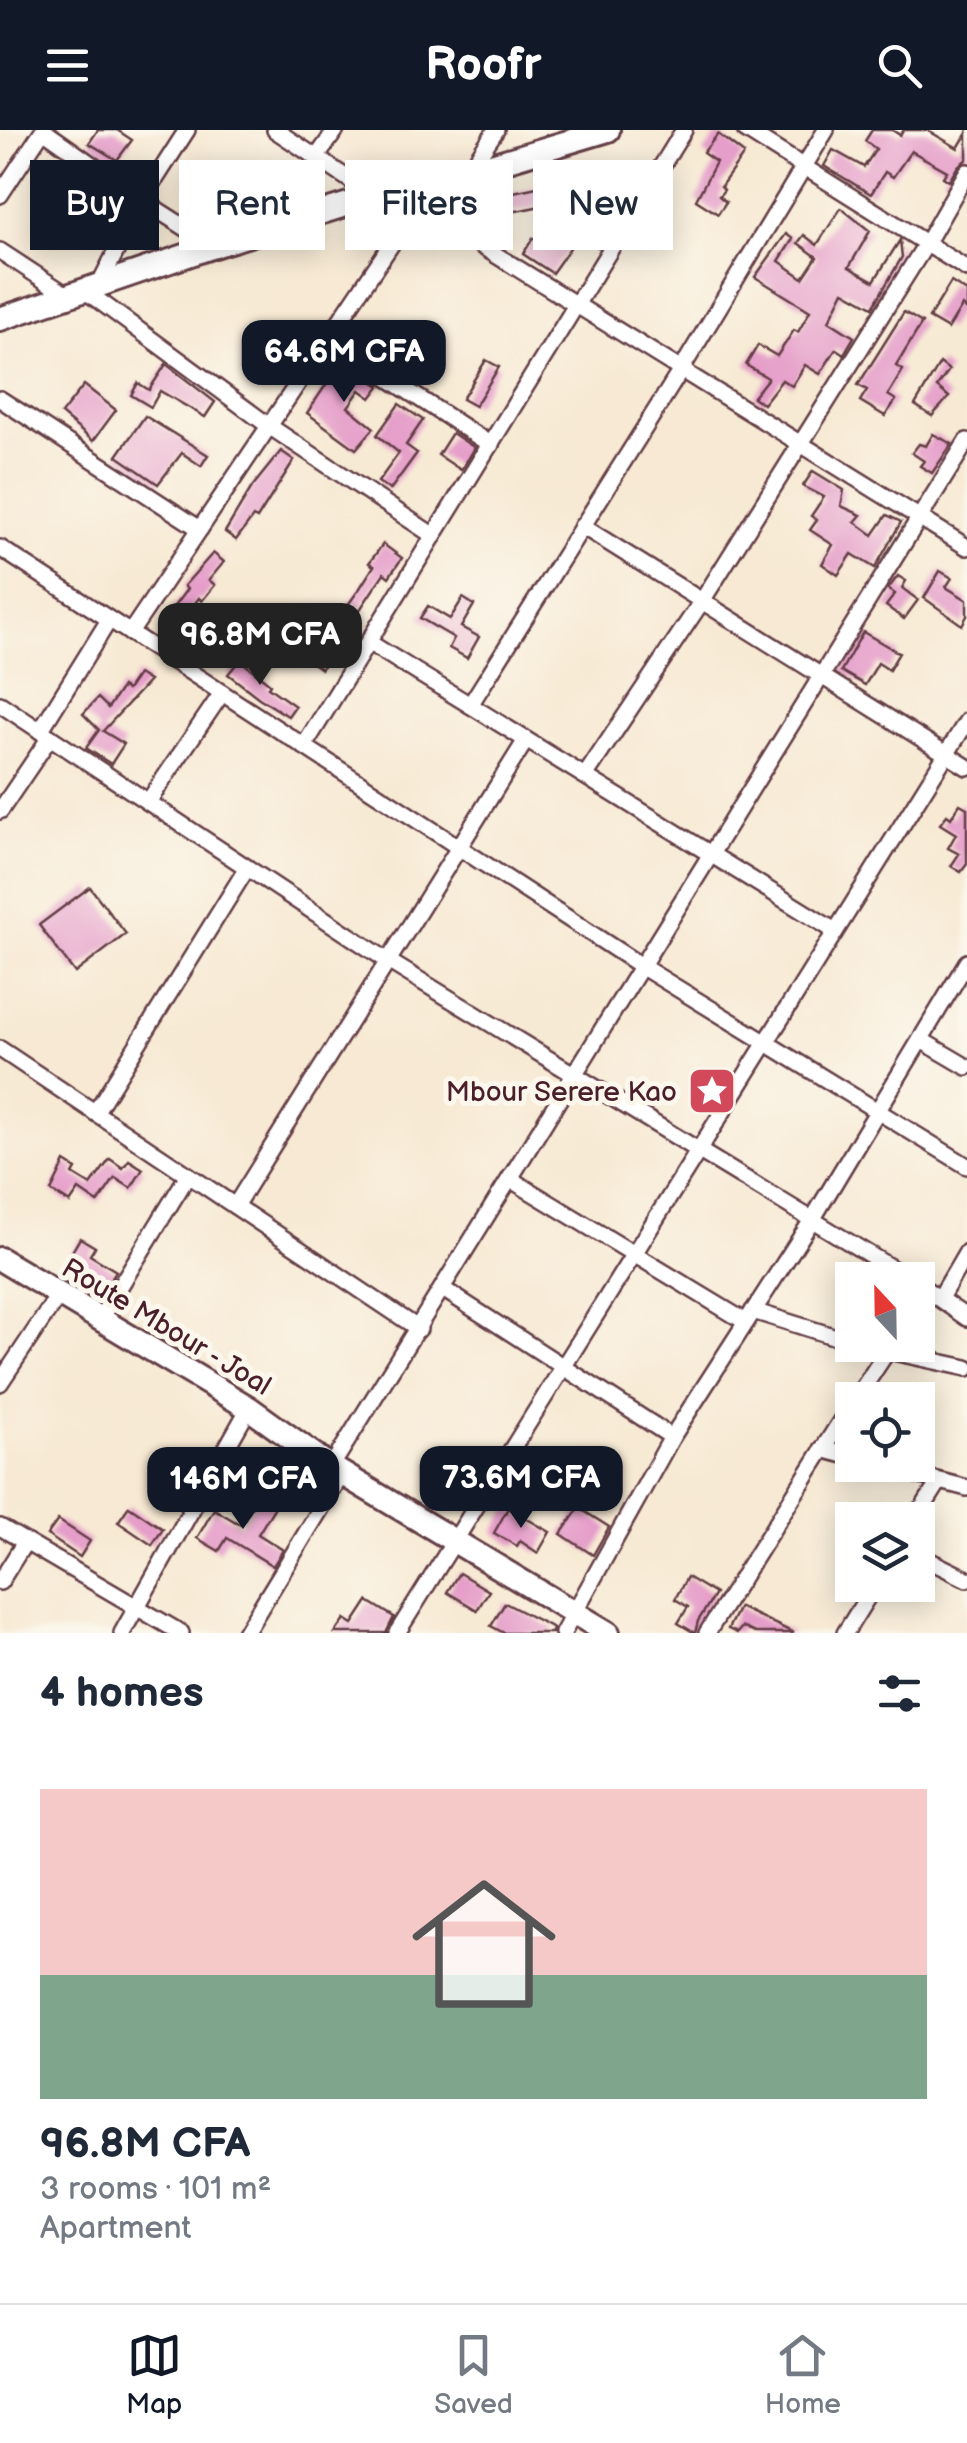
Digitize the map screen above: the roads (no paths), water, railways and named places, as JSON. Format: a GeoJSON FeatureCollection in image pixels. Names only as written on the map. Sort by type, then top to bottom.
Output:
{"type":"FeatureCollection","features":[{"type":"Feature","properties":{"kind":"main road"},"geometry":{"type":"LineString","coordinates":[[508,160],[608,130]]}},
{"type":"Feature","properties":{"kind":"main road"},"geometry":{"type":"LineString","coordinates":[[0,319],[203,250]]}},
{"type":"Feature","properties":{"kind":"main road","name":"Route Mbour - Joal"},"geometry":{"type":"LineString","coordinates":[[0,1260],[249,1408],[336,1470],[454,1541],[569,1623],[608,1633]]}},
{"type":"Feature","properties":{"kind":"street"},"geometry":{"type":"LineString","coordinates":[[0,195],[43,130],[85,160]]}},
{"type":"Feature","properties":{"kind":"street"},"geometry":{"type":"LineString","coordinates":[[159,174],[187,130]]}},
{"type":"Feature","properties":{"kind":"street"},"geometry":{"type":"LineString","coordinates":[[275,130],[345,177]]}},
{"type":"Feature","properties":{"kind":"street"},"geometry":{"type":"LineString","coordinates":[[316,158],[336,130]]}},
{"type":"Feature","properties":{"kind":"street"},"geometry":{"type":"LineString","coordinates":[[476,160],[496,130]]}},
{"type":"Feature","properties":{"kind":"street"},"geometry":{"type":"LineString","coordinates":[[304,746],[684,130]]}},
{"type":"Feature","properties":{"kind":"street"},"geometry":{"type":"LineString","coordinates":[[745,130],[967,270]]}},
{"type":"Feature","properties":{"kind":"street"},"geometry":{"type":"LineString","coordinates":[[470,705],[681,370],[826,130]]}},
{"type":"Feature","properties":{"kind":"street"},"geometry":{"type":"LineString","coordinates":[[585,776],[702,601],[967,172]]}},
{"type":"Feature","properties":{"kind":"street"},"geometry":{"type":"LineString","coordinates":[[85,292],[111,250]]}},
{"type":"Feature","properties":{"kind":"street"},"geometry":{"type":"LineString","coordinates":[[130,633],[387,250]]}},
{"type":"Feature","properties":{"kind":"street"},"geometry":{"type":"LineString","coordinates":[[488,250],[967,547]]}},
{"type":"Feature","properties":{"kind":"street"},"geometry":{"type":"LineString","coordinates":[[0,251],[85,292],[269,426],[434,536]]}},
{"type":"Feature","properties":{"kind":"street"},"geometry":{"type":"LineString","coordinates":[[328,339],[490,445]]}},
{"type":"Feature","properties":{"kind":"street"},"geometry":{"type":"LineString","coordinates":[[0,399],[200,529]]}},
{"type":"Feature","properties":{"kind":"street"},"geometry":{"type":"LineString","coordinates":[[245,1633],[418,1329],[967,441]]}},
{"type":"Feature","properties":{"kind":"street"},"geometry":{"type":"LineString","coordinates":[[582,526],[967,768]]}},
{"type":"Feature","properties":{"kind":"street"},"geometry":{"type":"LineString","coordinates":[[0,548],[641,966],[967,1166]]}},
{"type":"Feature","properties":{"kind":"street"},"geometry":{"type":"LineString","coordinates":[[0,811],[110,620]]}},
{"type":"Feature","properties":{"kind":"street"},"geometry":{"type":"LineString","coordinates":[[368,642],[835,931]]}},
{"type":"Feature","properties":{"kind":"street"},"geometry":{"type":"LineString","coordinates":[[148,802],[222,693]]}},
{"type":"Feature","properties":{"kind":"street"},"geometry":{"type":"LineString","coordinates":[[0,704],[388,961],[881,1262]]}},
{"type":"Feature","properties":{"kind":"street"},"geometry":{"type":"LineString","coordinates":[[397,1633],[967,721]]}},
{"type":"Feature","properties":{"kind":"street"},"geometry":{"type":"LineString","coordinates":[[235,1206],[526,740]]}},
{"type":"Feature","properties":{"kind":"street"},"geometry":{"type":"LineString","coordinates":[[95,1113],[247,868]]}},
{"type":"Feature","properties":{"kind":"street"},"geometry":{"type":"LineString","coordinates":[[569,1623],[672,1437],[812,1220],[967,962]]}},
{"type":"Feature","properties":{"kind":"street"},"geometry":{"type":"LineString","coordinates":[[921,1040],[967,1067]]}},
{"type":"Feature","properties":{"kind":"street"},"geometry":{"type":"LineString","coordinates":[[0,1049],[418,1329]]}},
{"type":"Feature","properties":{"kind":"street"},"geometry":{"type":"LineString","coordinates":[[100,1319],[188,1174]]}},
{"type":"Feature","properties":{"kind":"street"},"geometry":{"type":"LineString","coordinates":[[510,1179],[634,1254],[750,1316],[835,1338]]}},
{"type":"Feature","properties":{"kind":"street"},"geometry":{"type":"LineString","coordinates":[[940,1298],[967,1252]]}},
{"type":"Feature","properties":{"kind":"street"},"geometry":{"type":"LineString","coordinates":[[444,1289],[672,1437]]}},
{"type":"Feature","properties":{"kind":"street"},"geometry":{"type":"LineString","coordinates":[[935,1295],[967,1318]]}},
{"type":"Feature","properties":{"kind":"street"},"geometry":{"type":"LineString","coordinates":[[0,1384],[58,1296]]}},
{"type":"Feature","properties":{"kind":"street"},"geometry":{"type":"LineString","coordinates":[[935,1362],[967,1368]]}},
{"type":"Feature","properties":{"kind":"street"},"geometry":{"type":"LineString","coordinates":[[122,1633],[249,1408]]}},
{"type":"Feature","properties":{"kind":"street"},"geometry":{"type":"LineString","coordinates":[[707,1633],[835,1430]]}},
{"type":"Feature","properties":{"kind":"street"},"geometry":{"type":"LineString","coordinates":[[822,1449],[835,1453]]}},
{"type":"Feature","properties":{"kind":"street"},"geometry":{"type":"LineString","coordinates":[[935,1481],[967,1488]]}},
{"type":"Feature","properties":{"kind":"street"},"geometry":{"type":"LineString","coordinates":[[926,1502],[939,1482]]}},
{"type":"Feature","properties":{"kind":"street"},"geometry":{"type":"LineString","coordinates":[[0,1527],[181,1633]]}},
{"type":"Feature","properties":{"kind":"street"},"geometry":{"type":"LineString","coordinates":[[0,1582],[24,1542]]}},
{"type":"Feature","properties":{"kind":"street"},"geometry":{"type":"LineString","coordinates":[[935,1563],[967,1579]]}},
{"type":"Feature","properties":{"kind":"street"},"geometry":{"type":"LineString","coordinates":[[845,1633],[864,1602]]}},
{"type":"Feature","properties":{"kind":"place","name":"Mbour Serere Kao"},"geometry":{"type":"Point","coordinates":[712,1091]}}]}
